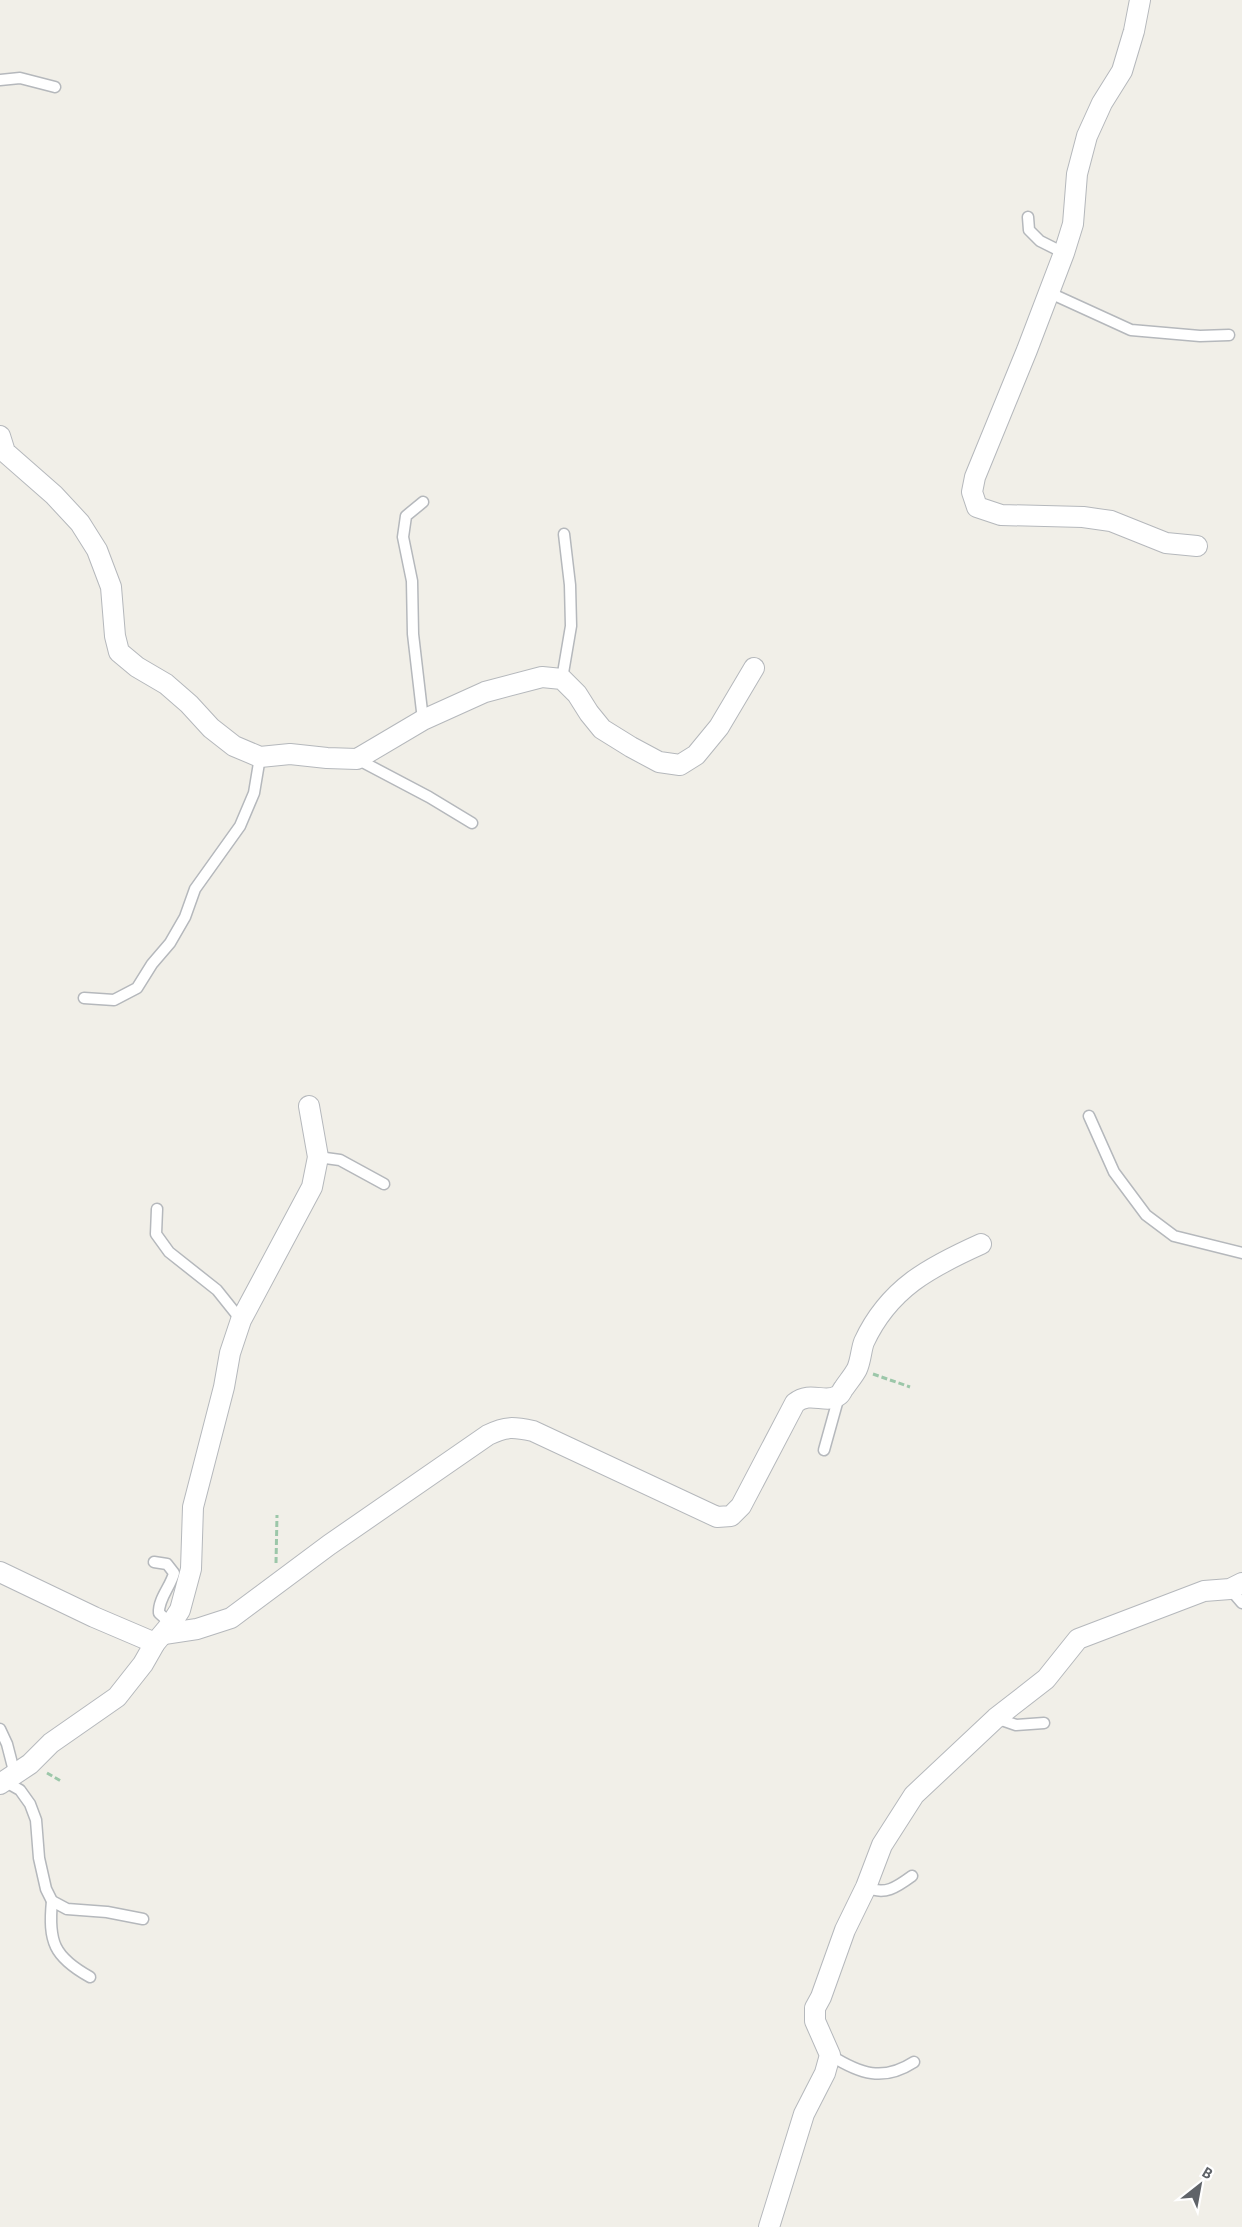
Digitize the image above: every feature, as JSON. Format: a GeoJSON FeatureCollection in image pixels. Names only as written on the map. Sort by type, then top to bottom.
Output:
{"type":"FeatureCollection","features":[{"type":"Feature","properties":{"kind":"street"},"geometry":{"type":"LineString","coordinates":[[1140,0],[1134,31],[1122,71],[1102,103],[1087,136],[1077,174],[1073,224],[1064,253],[975,477],[972,492],[977,507],[1001,515],[1083,517],[1111,521],[1166,543],[1197,546]]}},
{"type":"Feature","properties":{"kind":"street"},"geometry":{"type":"LineString","coordinates":[[0,436],[5,452],[74,516],[97,550],[111,587],[115,636],[119,652],[137,667],[166,684],[211,728],[234,746],[260,757],[290,754],[357,759],[423,720],[485,692],[542,678],[562,679],[577,693],[602,729],[659,762],[680,765],[696,755],[719,727],[754,668]]}},
{"type":"Feature","properties":{"kind":"street"},"geometry":{"type":"LineString","coordinates":[[6,1780],[51,1743],[117,1697],[180,1610],[191,1569],[194,1507],[224,1387],[230,1353],[241,1320],[312,1187],[318,1157],[309,1107]]}},
{"type":"Feature","properties":{"kind":"street"},"geometry":{"type":"LineString","coordinates":[[0,1572],[94,1617],[164,1633],[197,1629],[231,1618],[277,1586],[329,1545],[488,1435],[502,1428],[515,1427],[533,1431],[717,1517],[731,1516],[741,1506],[795,1403],[802,1398],[814,1396],[829,1398],[839,1395],[857,1369],[864,1344],[890,1300],[907,1284],[956,1255],[981,1244]]}},
{"type":"Feature","properties":{"kind":"street"},"geometry":{"type":"LineString","coordinates":[[769,2227],[804,2114],[825,2073],[830,2055],[815,2021],[815,2008],[845,1930],[866,1887],[882,1845],[914,1795],[996,1718],[1046,1679],[1078,1639],[1204,1591],[1238,1591]]}},
{"type":"Feature","properties":{"kind":"lane"},"geometry":{"type":"LineString","coordinates":[[0,80],[20,78],[55,87]]}},
{"type":"Feature","properties":{"kind":"lane"},"geometry":{"type":"LineString","coordinates":[[1028,218],[1029,230],[1040,241],[1064,253]]}},
{"type":"Feature","properties":{"kind":"lane"},"geometry":{"type":"LineString","coordinates":[[1050,293],[1131,330],[1200,336],[1229,335]]}},
{"type":"Feature","properties":{"kind":"lane"},"geometry":{"type":"LineString","coordinates":[[423,502],[406,516],[403,537],[412,581],[413,634],[423,720]]}},
{"type":"Feature","properties":{"kind":"lane"},"geometry":{"type":"LineString","coordinates":[[562,679],[571,626],[570,585],[564,534]]}},
{"type":"Feature","properties":{"kind":"lane"},"geometry":{"type":"LineString","coordinates":[[84,998],[114,1000],[137,988],[152,964],[170,943],[185,917],[195,889],[240,826],[254,793],[260,757]]}},
{"type":"Feature","properties":{"kind":"lane"},"geometry":{"type":"LineString","coordinates":[[357,759],[429,796],[472,824]]}},
{"type":"Feature","properties":{"kind":"lane"},"geometry":{"type":"LineString","coordinates":[[1089,1116],[1114,1172],[1146,1215],[1174,1236],[1242,1253]]}},
{"type":"Feature","properties":{"kind":"lane"},"geometry":{"type":"LineString","coordinates":[[318,1157],[340,1160],[384,1184]]}},
{"type":"Feature","properties":{"kind":"lane"},"geometry":{"type":"LineString","coordinates":[[157,1209],[156,1234],[169,1252],[218,1290],[241,1320]]}},
{"type":"Feature","properties":{"kind":"lane"},"geometry":{"type":"LineString","coordinates":[[824,1450],[839,1395]]}},
{"type":"Feature","properties":{"kind":"lane"},"geometry":{"type":"LineString","coordinates":[[154,1562],[167,1564],[174,1573],[171,1586],[159,1606],[164,1633]]}},
{"type":"Feature","properties":{"kind":"lane"},"geometry":{"type":"LineString","coordinates":[[996,1718],[1016,1725],[1044,1723]]}},
{"type":"Feature","properties":{"kind":"lane"},"geometry":{"type":"LineString","coordinates":[[0,1729],[7,1744],[6,1780],[20,1790],[30,1804],[36,1820],[39,1858],[46,1889],[52,1901],[51,1925],[59,1955],[71,1967],[90,1977]]}},
{"type":"Feature","properties":{"kind":"lane"},"geometry":{"type":"LineString","coordinates":[[866,1887],[878,1892],[890,1890],[912,1876]]}},
{"type":"Feature","properties":{"kind":"lane"},"geometry":{"type":"LineString","coordinates":[[52,1901],[67,1909],[107,1912],[143,1919]]}},
{"type":"Feature","properties":{"kind":"lane"},"geometry":{"type":"LineString","coordinates":[[830,2055],[866,2073],[883,2075],[900,2071],[914,2062]]}},
{"type":"Feature","properties":{"kind":"path"},"geometry":{"type":"LineString","coordinates":[[857,1369],[910,1387]]}},
{"type":"Feature","properties":{"kind":"path"},"geometry":{"type":"LineString","coordinates":[[277,1515],[277,1586]]}}]}
